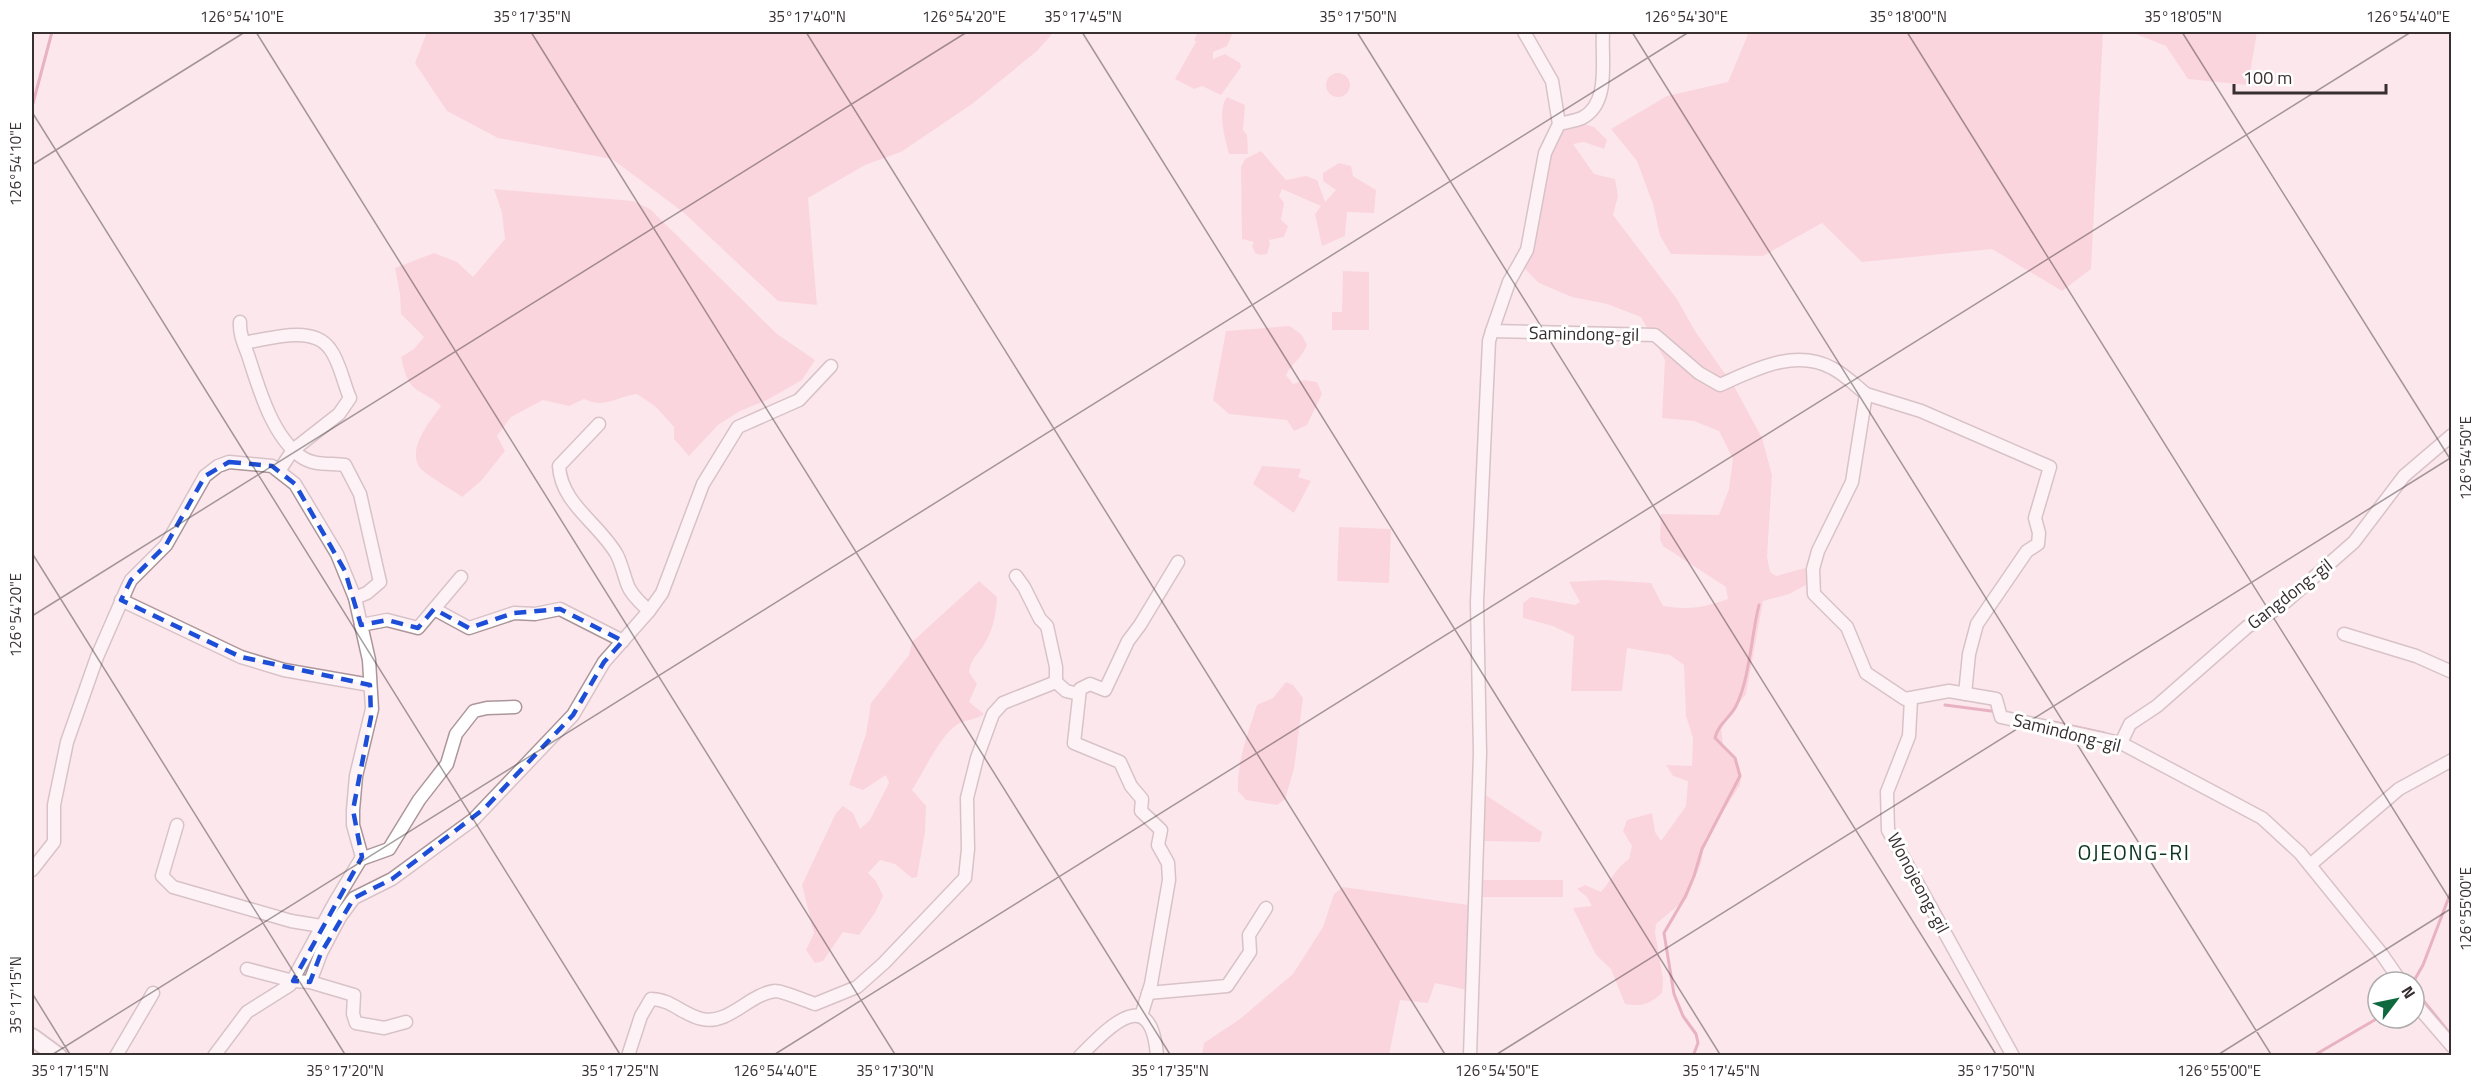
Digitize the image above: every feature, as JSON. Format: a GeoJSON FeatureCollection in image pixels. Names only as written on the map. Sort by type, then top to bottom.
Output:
{"type":"FeatureCollection","features":[{"type":"Feature","properties":{"kind":"street"},"geometry":{"type":"LineString","coordinates":[[1470,1056],[1480,753],[1477,602],[1489,341],[1509,282],[1527,250],[1545,153],[1559,124],[1552,81],[1524,32]]}},
{"type":"Feature","properties":{"kind":"street"},"geometry":{"type":"LineString","coordinates":[[1559,124],[1581,118],[1596,107],[1602,89],[1603,32]]}},
{"type":"Feature","properties":{"kind":"street"},"geometry":{"type":"LineString","coordinates":[[240,322],[244,343],[265,406],[293,450],[310,462],[345,465],[360,494],[380,582],[367,593],[355,598]]}},
{"type":"Feature","properties":{"kind":"street","name":"Samindong-gil"},"geometry":{"type":"LineString","coordinates":[[1492,332],[1655,336],[1699,373],[1720,385],[1770,363],[1804,360],[1832,368],[1866,394]]}},
{"type":"Feature","properties":{"kind":"street"},"geometry":{"type":"LineString","coordinates":[[244,343],[298,335],[323,342],[330,349],[350,398],[339,414],[293,450],[279,471]]}},
{"type":"Feature","properties":{"kind":"street"},"geometry":{"type":"LineString","coordinates":[[310,982],[321,953],[349,903],[361,893],[392,879],[424,853],[464,826],[485,808],[573,715],[604,662],[662,593],[703,484],[735,431],[750,420],[799,400],[831,366]]}},
{"type":"Feature","properties":{"kind":"street"},"geometry":{"type":"LineString","coordinates":[[1911,699],[1905,699],[1866,673],[1847,627],[1814,594],[1813,569],[1818,551],[1852,482],[1866,394],[1921,411],[2050,466],[2035,518],[2039,532],[2038,543],[2027,551],[1977,624],[1969,654],[1965,694]]}},
{"type":"Feature","properties":{"kind":"street"},"geometry":{"type":"LineString","coordinates":[[599,424],[559,466],[560,474],[577,507],[604,536],[618,556],[629,589],[649,611]]}},
{"type":"Feature","properties":{"kind":"street","name":"Gangdong-gil"},"geometry":{"type":"LineString","coordinates":[[2121,743],[2130,724],[2157,706],[2247,627],[2281,606],[2354,542],[2404,476],[2451,435]]}},
{"type":"Feature","properties":{"kind":"street"},"geometry":{"type":"LineString","coordinates":[[32,870],[54,842],[54,799],[67,742],[80,701],[131,580],[166,545],[209,472],[225,463],[233,462],[272,466],[295,484],[326,534],[345,571],[361,624],[369,660],[371,717],[356,776],[352,810],[353,825],[361,849],[361,859],[321,926],[293,981],[247,1012],[214,1056]]}},
{"type":"Feature","properties":{"kind":"street"},"geometry":{"type":"LineString","coordinates":[[1141,1016],[1148,993],[1170,871],[1158,845],[1161,830],[1141,811],[1142,799],[1131,786],[1120,762],[1074,743],[1079,694],[1084,686],[1090,684],[1105,690],[1128,641],[1140,626],[1178,562]]}},
{"type":"Feature","properties":{"kind":"street"},"geometry":{"type":"LineString","coordinates":[[361,624],[387,620],[418,628],[461,576]]}},
{"type":"Feature","properties":{"kind":"street"},"geometry":{"type":"LineString","coordinates":[[1016,576],[1024,587],[1036,613],[1047,626],[1056,667],[1056,682],[1066,691],[1079,694]]}},
{"type":"Feature","properties":{"kind":"street"},"geometry":{"type":"LineString","coordinates":[[122,600],[241,657],[284,670],[370,684]]}},
{"type":"Feature","properties":{"kind":"street"},"geometry":{"type":"LineString","coordinates":[[434,609],[469,628],[514,613],[535,614],[560,609],[623,641]]}},
{"type":"Feature","properties":{"kind":"street"},"geometry":{"type":"LineString","coordinates":[[2344,634],[2416,656],[2451,672]]}},
{"type":"Feature","properties":{"kind":"street"},"geometry":{"type":"LineString","coordinates":[[628,1056],[641,1016],[651,999],[662,999],[702,1020],[718,1018],[756,998],[777,991],[815,1004],[857,987],[884,963],[965,878],[968,849],[967,798],[993,714],[1004,703],[1056,682]]}},
{"type":"Feature","properties":{"kind":"street","name":"Samindong-gil"},"geometry":{"type":"LineString","coordinates":[[1911,699],[1949,691],[1996,699],[2001,717],[2121,743],[2262,818],[2286,838],[2310,865],[2393,970]]}},
{"type":"Feature","properties":{"kind":"street","name":"Wonojeong-gil"},"geometry":{"type":"LineString","coordinates":[[1911,699],[1909,736],[1887,792],[1888,830],[2013,1056]]}},
{"type":"Feature","properties":{"kind":"street"},"geometry":{"type":"LineString","coordinates":[[361,859],[389,849],[419,800],[447,764],[456,734],[474,711],[515,707]]}},
{"type":"Feature","properties":{"kind":"street"},"geometry":{"type":"LineString","coordinates":[[2310,865],[2399,789],[2451,760]]}},
{"type":"Feature","properties":{"kind":"street"},"geometry":{"type":"LineString","coordinates":[[177,825],[162,876],[173,887],[291,921],[321,926]]}},
{"type":"Feature","properties":{"kind":"street"},"geometry":{"type":"LineString","coordinates":[[1148,993],[1227,986],[1250,952],[1249,935],[1266,908]]}},
{"type":"Feature","properties":{"kind":"street"},"geometry":{"type":"LineString","coordinates":[[247,969],[293,981],[310,982],[354,995],[353,1014],[356,1023],[384,1028],[406,1022]]}},
{"type":"Feature","properties":{"kind":"street"},"geometry":{"type":"LineString","coordinates":[[116,1056],[153,993]]}},
{"type":"Feature","properties":{"kind":"street"},"geometry":{"type":"LineString","coordinates":[[1080,1056],[1119,1020],[1134,1015],[1141,1016],[1152,1029],[1157,1056]]}},
{"type":"Feature","properties":{"kind":"street"},"geometry":{"type":"LineString","coordinates":[[2426,1016],[2451,1046]]}},
{"type":"Feature","properties":{"kind":"street"},"geometry":{"type":"LineString","coordinates":[[32,1037],[58,1056]]}},
{"type":"Feature","properties":{"kind":"highlighted area"},"geometry":{"type":"Polygon","coordinates":[[[229,462],[272,466],[295,484],[345,571],[361,625],[387,620],[418,628],[434,609],[469,628],[514,613],[560,609],[623,641],[604,662],[573,715],[485,808],[392,879],[354,898],[321,953],[310,982],[293,981],[362,857],[353,810],[371,717],[370,685],[241,657],[121,600],[131,580],[166,545],[205,476],[229,462]]]}},
{"type":"Feature","properties":{"kind":"shaded area"},"geometry":{"type":"Polygon","coordinates":[[[427,32],[1054,32],[1037,51],[972,104],[901,152],[865,165],[808,198],[817,305],[778,301],[683,212],[612,159],[498,138],[447,111],[415,63],[427,32]]]}},
{"type":"Feature","properties":{"kind":"shaded area"},"geometry":{"type":"Polygon","coordinates":[[[1198,32],[1233,32],[1227,46],[1213,52],[1213,59],[1225,54],[1240,63],[1241,67],[1221,95],[1202,86],[1194,89],[1175,79],[1196,42],[1194,40],[1198,32]]]}},
{"type":"Feature","properties":{"kind":"shaded area"},"geometry":{"type":"Polygon","coordinates":[[[1749,32],[2103,32],[2091,269],[2062,291],[1992,249],[1862,262],[1822,223],[1763,256],[1671,254],[1660,236],[1653,204],[1637,161],[1611,129],[1667,96],[1728,82],[1749,32]]]}},
{"type":"Feature","properties":{"kind":"shaded area"},"geometry":{"type":"Polygon","coordinates":[[[2131,32],[2257,32],[2248,85],[2188,79],[2166,46],[2131,32]]]}},
{"type":"Feature","properties":{"kind":"shaded area"},"geometry":{"type":"Polygon","coordinates":[[[1338,73],[1347,76],[1350,85],[1347,94],[1338,97],[1329,94],[1326,85],[1329,76],[1338,73]]]}},
{"type":"Feature","properties":{"kind":"shaded area"},"geometry":{"type":"Polygon","coordinates":[[[1227,97],[1245,105],[1243,130],[1247,135],[1248,154],[1229,154],[1222,117],[1227,97]]]}},
{"type":"Feature","properties":{"kind":"shaded area"},"geometry":{"type":"Polygon","coordinates":[[[1578,122],[1594,127],[1607,140],[1604,149],[1584,142],[1573,144],[1594,174],[1615,179],[1618,196],[1613,215],[1677,299],[1695,331],[1735,388],[1762,438],[1772,475],[1767,557],[1770,572],[1776,576],[1805,568],[1808,575],[1806,585],[1789,594],[1763,601],[1746,694],[1721,726],[1723,745],[1732,753],[1739,767],[1740,785],[1705,839],[1701,863],[1687,898],[1656,924],[1655,932],[1663,979],[1662,993],[1654,1000],[1641,1005],[1625,1004],[1611,969],[1596,955],[1573,908],[1592,906],[1587,897],[1577,889],[1585,885],[1601,892],[1617,870],[1629,859],[1632,846],[1623,831],[1627,820],[1652,813],[1655,832],[1661,841],[1686,806],[1688,781],[1673,776],[1666,765],[1692,766],[1693,738],[1686,716],[1684,665],[1670,655],[1627,648],[1622,691],[1571,691],[1574,636],[1553,626],[1523,618],[1523,603],[1531,597],[1575,605],[1580,602],[1569,582],[1604,580],[1651,583],[1663,606],[1696,607],[1728,599],[1726,587],[1663,546],[1660,539],[1661,514],[1719,515],[1729,489],[1733,459],[1719,431],[1694,421],[1662,418],[1665,360],[1641,317],[1607,304],[1572,297],[1539,283],[1523,267],[1550,154],[1564,126],[1578,122]]]}},
{"type":"Feature","properties":{"kind":"shaded area"},"geometry":{"type":"Polygon","coordinates":[[[1261,151],[1286,180],[1306,176],[1317,180],[1325,202],[1336,190],[1323,181],[1323,173],[1339,163],[1351,166],[1353,176],[1376,190],[1374,213],[1347,212],[1345,236],[1322,246],[1315,214],[1321,206],[1282,189],[1279,196],[1284,203],[1281,220],[1288,226],[1284,237],[1269,240],[1267,254],[1255,253],[1252,246],[1254,242],[1242,239],[1241,167],[1245,159],[1261,151]]]}},
{"type":"Feature","properties":{"kind":"shaded area"},"geometry":{"type":"Polygon","coordinates":[[[494,189],[633,201],[650,209],[777,334],[815,360],[802,380],[767,400],[740,411],[718,425],[689,456],[674,439],[674,427],[656,407],[637,394],[605,403],[584,399],[569,406],[543,400],[511,417],[497,436],[505,451],[481,481],[462,497],[427,474],[417,463],[417,446],[441,406],[413,387],[404,371],[401,357],[414,349],[424,337],[401,314],[395,268],[434,253],[457,262],[473,277],[505,239],[502,213],[494,189]]]}},
{"type":"Feature","properties":{"kind":"shaded area"},"geometry":{"type":"Polygon","coordinates":[[[1343,271],[1369,272],[1369,330],[1332,330],[1332,312],[1342,312],[1343,271]]]}},
{"type":"Feature","properties":{"kind":"shaded area"},"geometry":{"type":"Polygon","coordinates":[[[1290,326],[1302,335],[1307,345],[1286,375],[1293,384],[1304,380],[1317,382],[1322,394],[1307,425],[1294,431],[1287,420],[1229,414],[1213,400],[1226,331],[1290,326]]]}},
{"type":"Feature","properties":{"kind":"shaded area"},"geometry":{"type":"Polygon","coordinates":[[[1262,466],[1301,469],[1298,477],[1311,481],[1294,513],[1253,484],[1262,466]]]}},
{"type":"Feature","properties":{"kind":"shaded area"},"geometry":{"type":"Polygon","coordinates":[[[1339,527],[1391,529],[1389,583],[1337,581],[1339,527]]]}},
{"type":"Feature","properties":{"kind":"shaded area"},"geometry":{"type":"Polygon","coordinates":[[[979,581],[997,597],[991,632],[973,660],[969,672],[977,684],[969,702],[984,714],[961,722],[945,736],[912,790],[926,806],[925,832],[917,877],[912,878],[895,864],[880,860],[868,873],[876,881],[883,896],[875,913],[859,935],[843,932],[823,961],[815,963],[806,950],[814,933],[802,885],[836,813],[843,806],[853,813],[860,829],[870,820],[889,783],[886,775],[863,790],[849,785],[866,734],[871,703],[909,655],[912,642],[979,581]]]}},
{"type":"Feature","properties":{"kind":"shaded area"},"geometry":{"type":"Polygon","coordinates":[[[1286,682],[1293,685],[1303,698],[1294,769],[1285,799],[1277,805],[1246,800],[1238,791],[1239,769],[1257,705],[1273,698],[1286,682]]]}},
{"type":"Feature","properties":{"kind":"shaded area"},"geometry":{"type":"Polygon","coordinates":[[[1484,794],[1542,832],[1540,842],[1483,841],[1484,794]]]}},
{"type":"Feature","properties":{"kind":"shaded area"},"geometry":{"type":"Polygon","coordinates":[[[1480,880],[1563,880],[1563,897],[1480,897],[1480,880]]]}},
{"type":"Feature","properties":{"kind":"shaded area"},"geometry":{"type":"Polygon","coordinates":[[[1343,887],[1468,905],[1467,990],[1435,983],[1428,1003],[1400,1000],[1389,1055],[1202,1056],[1204,1043],[1240,1019],[1293,974],[1323,927],[1334,894],[1343,887]]]}},
{"type":"Feature","properties":{"kind":"waterway"},"geometry":{"type":"LineString","coordinates":[[32,107],[52,32]]}},
{"type":"Feature","properties":{"kind":"waterway"},"geometry":{"type":"LineString","coordinates":[[1693,1056],[1698,1043],[1696,1034],[1683,1016],[1674,994],[1664,933],[1685,897],[1702,849],[1740,776],[1735,758],[1715,738],[1741,695],[1759,605]]}},
{"type":"Feature","properties":{"kind":"waterway"},"geometry":{"type":"LineString","coordinates":[[1945,705],[1991,711]]}},
{"type":"Feature","properties":{"kind":"waterway"},"geometry":{"type":"LineString","coordinates":[[2049,721],[2104,733]]}},
{"type":"Feature","properties":{"kind":"waterway"},"geometry":{"type":"LineString","coordinates":[[2266,814],[2292,838]]}},
{"type":"Feature","properties":{"kind":"waterway"},"geometry":{"type":"LineString","coordinates":[[2420,970],[2452,889]]}},
{"type":"Feature","properties":{"kind":"waterway"},"geometry":{"type":"LineString","coordinates":[[2426,1004],[2452,1036]]}},
{"type":"Feature","properties":{"kind":"waterway"},"geometry":{"type":"LineString","coordinates":[[2313,1056],[2366,1025]]}},
{"type":"Feature","properties":{"kind":"district","name":"OJEONG-RI"},"geometry":{"type":"Point","coordinates":[2134,853]}}]}
